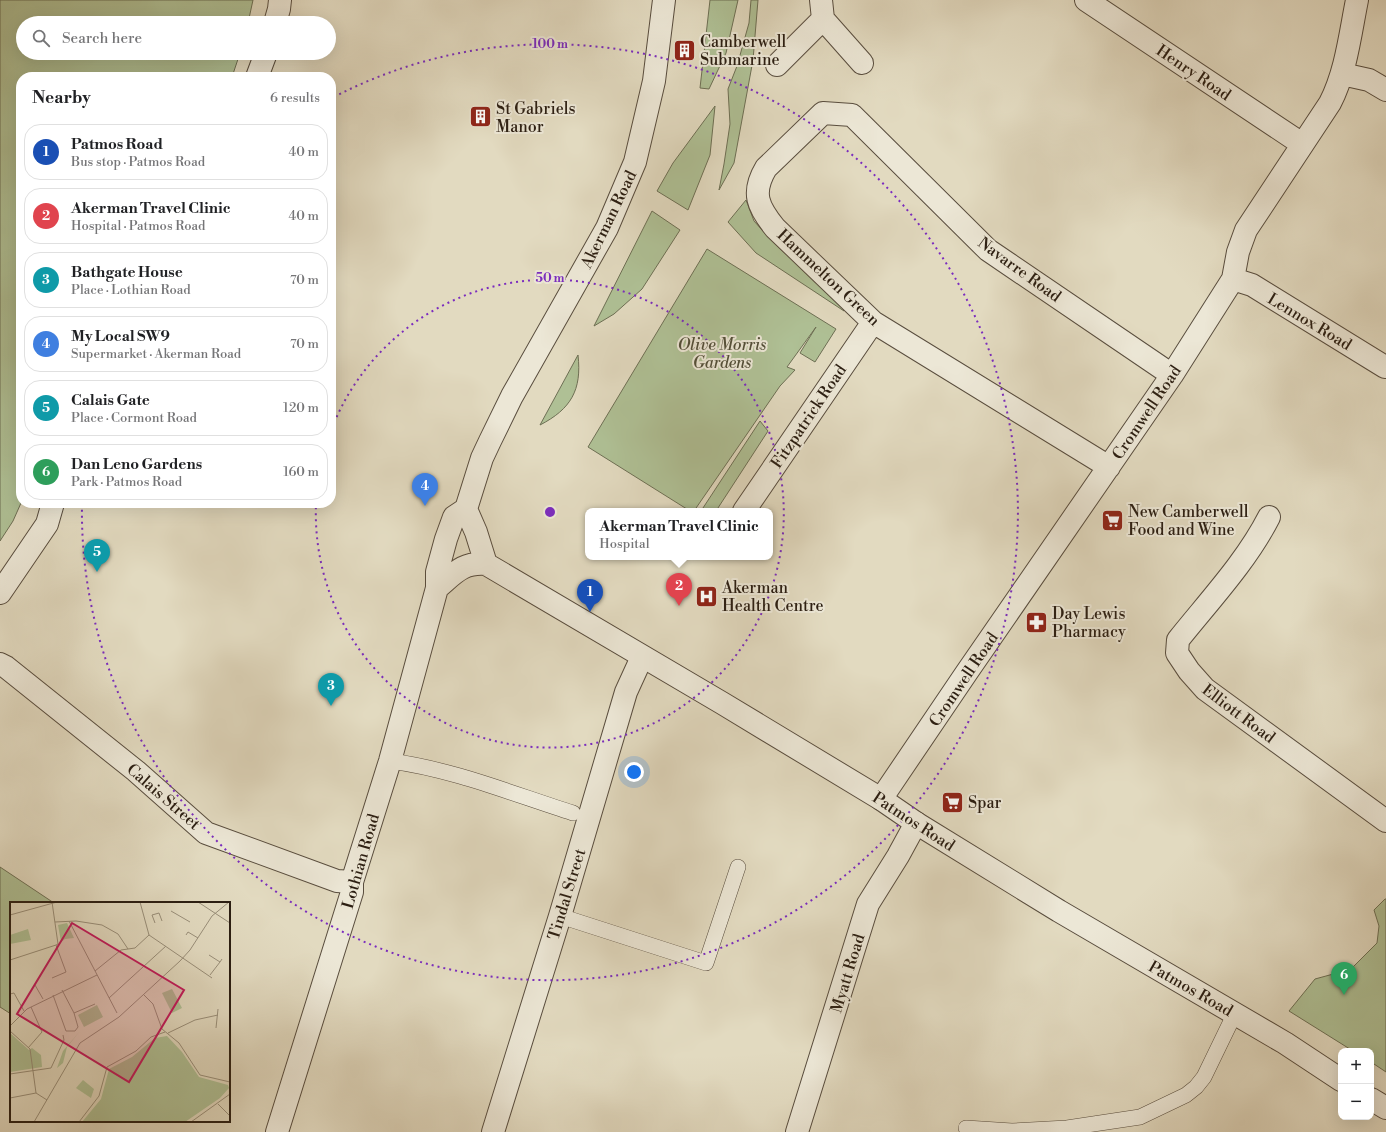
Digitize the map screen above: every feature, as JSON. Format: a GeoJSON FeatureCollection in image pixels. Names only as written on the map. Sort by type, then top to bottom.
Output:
{"type":"FeatureCollection","features":[{"type":"Feature","properties":{"kind":"street"},"geometry":{"type":"LineString","coordinates":[[277,16],[280,0]]}},
{"type":"Feature","properties":{"kind":"street","name":"Akerman Road"},"geometry":{"type":"LineString","coordinates":[[466,508],[487,446],[512,396],[606,228],[635,162],[654,81],[664,0]]}},
{"type":"Feature","properties":{"kind":"street","name":"Henry Road"},"geometry":{"type":"LineString","coordinates":[[1086,0],[1302,144]]}},
{"type":"Feature","properties":{"kind":"street","name":"Cromwell Road"},"geometry":{"type":"LineString","coordinates":[[881,799],[966,672],[1172,375],[1233,279],[1238,252],[1246,230],[1330,103],[1337,89],[1342,74],[1357,0]]}},
{"type":"Feature","properties":{"kind":"street"},"geometry":{"type":"LineString","coordinates":[[777,65],[822,9],[862,63]]}},
{"type":"Feature","properties":{"kind":"street"},"geometry":{"type":"LineString","coordinates":[[259,72],[263,60]]}},
{"type":"Feature","properties":{"kind":"street"},"geometry":{"type":"LineString","coordinates":[[1342,74],[1369,80],[1386,90]]}},
{"type":"Feature","properties":{"kind":"street","name":"Hammelton Green"},"geometry":{"type":"LineString","coordinates":[[823,113],[766,168],[760,177],[758,194],[759,205],[764,214],[776,228],[872,322],[1109,467]]}},
{"type":"Feature","properties":{"kind":"street","name":"Navarre Road"},"geometry":{"type":"LineString","coordinates":[[823,113],[852,115],[988,250],[1172,375]]}},
{"type":"Feature","properties":{"kind":"street","name":"Lennox Road"},"geometry":{"type":"LineString","coordinates":[[1233,279],[1252,285],[1385,367]]}},
{"type":"Feature","properties":{"kind":"street","name":"Fitzpatrick Road"},"geometry":{"type":"LineString","coordinates":[[746,508],[872,322]]}},
{"type":"Feature","properties":{"kind":"street"},"geometry":{"type":"LineString","coordinates":[[0,593],[47,524],[52,508]]}},
{"type":"Feature","properties":{"kind":"street"},"geometry":{"type":"LineString","coordinates":[[437,588],[466,565],[477,563],[486,564],[476,532],[466,508]]}},
{"type":"Feature","properties":{"kind":"street","name":"Lothian Road"},"geometry":{"type":"LineString","coordinates":[[277,1132],[352,892],[352,882],[390,760],[437,588],[437,572],[446,539],[454,517],[466,508]]}},
{"type":"Feature","properties":{"kind":"street","name":"Elliott Road"},"geometry":{"type":"LineString","coordinates":[[1269,517],[1247,552],[1178,640],[1177,653],[1189,671],[1205,689],[1386,821]]}},
{"type":"Feature","properties":{"kind":"street","name":"Patmos Road"},"geometry":{"type":"LineString","coordinates":[[486,564],[722,703],[881,799],[916,823],[1059,911],[1235,1013],[1285,1043],[1338,1078]]}},
{"type":"Feature","properties":{"kind":"street","name":"Tindal Street"},"geometry":{"type":"LineString","coordinates":[[493,1132],[560,916],[626,692],[642,657]]}},
{"type":"Feature","properties":{"kind":"street","name":"Calais Street"},"geometry":{"type":"LineString","coordinates":[[0,664],[34,689],[136,771],[206,833],[337,881],[352,882]]}},
{"type":"Feature","properties":{"kind":"street","name":"Myatt Road"},"geometry":{"type":"LineString","coordinates":[[797,1132],[868,904],[898,856],[916,823]]}},
{"type":"Feature","properties":{"kind":"street"},"geometry":{"type":"LineString","coordinates":[[1374,1101],[1386,1108]]}},
{"type":"Feature","properties":{"kind":"lane"},"geometry":{"type":"LineString","coordinates":[[390,760],[419,765],[464,778],[572,813]]}},
{"type":"Feature","properties":{"kind":"lane"},"geometry":{"type":"LineString","coordinates":[[560,916],[706,963],[738,867]]}},
{"type":"Feature","properties":{"kind":"lane"},"geometry":{"type":"LineString","coordinates":[[966,1128],[1012,1131],[1067,1128],[1140,1117],[1186,1095],[1196,1087],[1204,1077],[1235,1013]]}},
{"type":"Feature","properties":{"kind":"green space"},"geometry":{"type":"Polygon","coordinates":[[[0,0],[253,0],[250,16],[16,16],[16,60],[238,60],[234,72],[16,72],[16,508],[19,508],[13,521],[0,541],[0,0]]]}},
{"type":"Feature","properties":{"kind":"green space"},"geometry":{"type":"Polygon","coordinates":[[[710,0],[738,0],[726,53],[709,89],[700,88],[710,0]]]}},
{"type":"Feature","properties":{"kind":"green space"},"geometry":{"type":"Polygon","coordinates":[[[751,0],[758,0],[753,60],[734,163],[719,190],[730,124],[728,89],[737,66],[749,23],[751,0]]]}},
{"type":"Feature","properties":{"kind":"green space"},"geometry":{"type":"Polygon","coordinates":[[[715,106],[710,155],[688,210],[657,191],[673,163],[715,106]]]}},
{"type":"Feature","properties":{"kind":"green space"},"geometry":{"type":"Polygon","coordinates":[[[746,200],[754,221],[772,241],[842,306],[844,311],[756,253],[728,222],[746,200]]]}},
{"type":"Feature","properties":{"kind":"green space"},"geometry":{"type":"Polygon","coordinates":[[[652,211],[680,230],[642,289],[614,314],[594,326],[652,211]]]}},
{"type":"Feature","properties":{"kind":"green space","name":"Olive Morris Gardens"},"geometry":{"type":"Polygon","coordinates":[[[707,249],[836,329],[815,362],[800,353],[816,327],[787,367],[795,370],[780,386],[696,508],[685,508],[588,447],[707,249]]]}},
{"type":"Feature","properties":{"kind":"green space"},"geometry":{"type":"Polygon","coordinates":[[[578,355],[578,378],[572,397],[560,412],[540,425],[578,355]]]}},
{"type":"Feature","properties":{"kind":"green space"},"geometry":{"type":"Polygon","coordinates":[[[760,421],[768,431],[718,508],[703,508],[760,421]]]}},
{"type":"Feature","properties":{"kind":"green space"},"geometry":{"type":"Polygon","coordinates":[[[0,867],[52,902],[10,902],[10,1013],[0,1007],[0,867]]]}},
{"type":"Feature","properties":{"kind":"green space"},"geometry":{"type":"Polygon","coordinates":[[[1386,899],[1386,1072],[1374,1064],[1374,1048],[1348,1048],[1289,1011],[1315,979],[1349,971],[1377,943],[1379,926],[1374,910],[1386,899]]]}},
{"type":"Feature","properties":{"kind":"place","name":"Camberwell Submarine"},"geometry":{"type":"Point","coordinates":[684,50]}},
{"type":"Feature","properties":{"kind":"place","name":"St Gabriels Manor"},"geometry":{"type":"Point","coordinates":[480,117]}},
{"type":"Feature","properties":{"kind":"place","name":"My Local SW9"},"geometry":{"type":"Point","coordinates":[425,506]}},
{"type":"Feature","properties":{"kind":"place","name":"New Camberwell Food and Wine"},"geometry":{"type":"Point","coordinates":[1113,520]}},
{"type":"Feature","properties":{"kind":"place","name":"Calais Gate"},"geometry":{"type":"Point","coordinates":[97,572]}},
{"type":"Feature","properties":{"kind":"place","name":"Akerman Health Centre"},"geometry":{"type":"Point","coordinates":[706,596]}},
{"type":"Feature","properties":{"kind":"place","name":"Akerman Travel Clinic"},"geometry":{"type":"Point","coordinates":[679,606]}},
{"type":"Feature","properties":{"kind":"place","name":"Patmos Road"},"geometry":{"type":"Point","coordinates":[590,612]}},
{"type":"Feature","properties":{"kind":"place","name":"Day Lewis Pharmacy"},"geometry":{"type":"Point","coordinates":[1037,622]}},
{"type":"Feature","properties":{"kind":"place","name":"Bathgate House"},"geometry":{"type":"Point","coordinates":[331,706]}},
{"type":"Feature","properties":{"kind":"place","name":"Spar"},"geometry":{"type":"Point","coordinates":[953,802]}},
{"type":"Feature","properties":{"kind":"place","name":"Dan Leno Gardens"},"geometry":{"type":"Point","coordinates":[1344,995]}}]}
